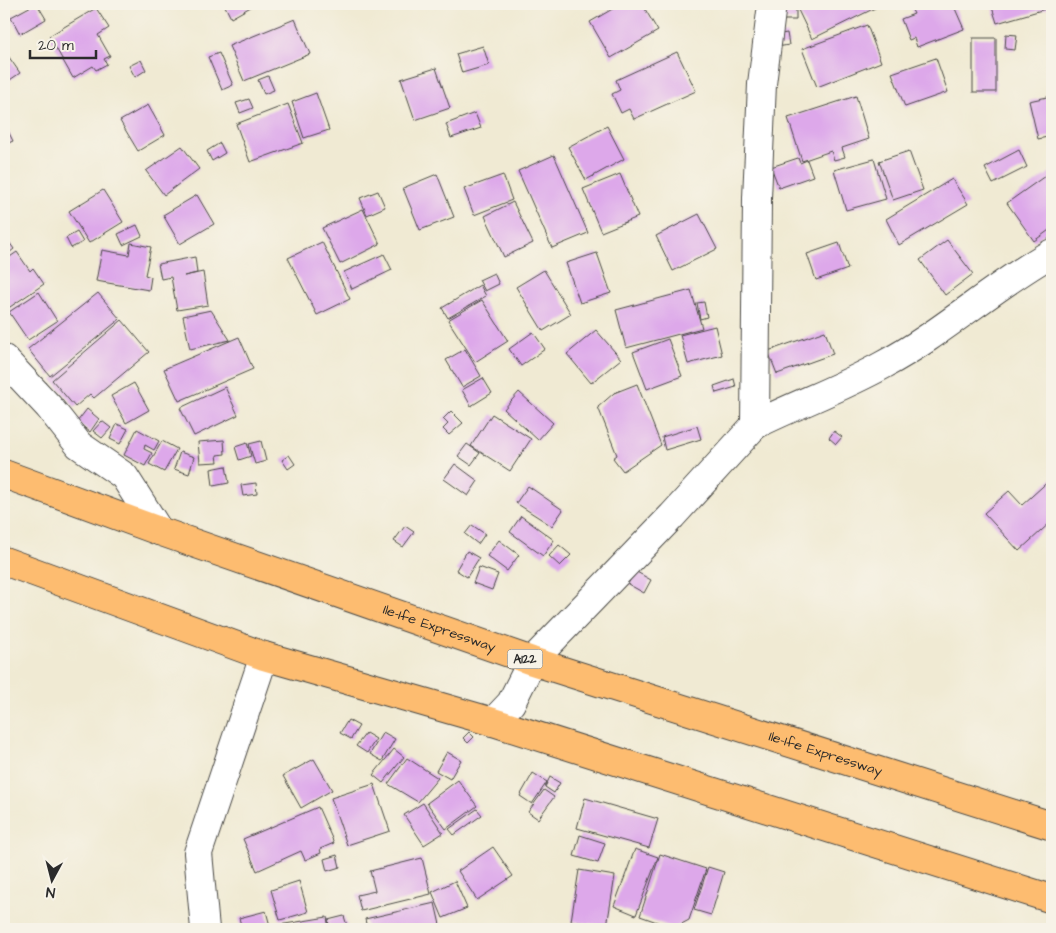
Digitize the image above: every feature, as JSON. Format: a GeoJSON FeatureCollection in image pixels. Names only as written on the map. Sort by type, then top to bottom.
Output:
{"type":"FeatureCollection","features":[{"type":"Feature","properties":{"kind":"highway","name":"Ile-Ife Expressway"},"geometry":{"type":"LineString","coordinates":[[4,474],[159,531],[532,662],[1052,826]]}},
{"type":"Feature","properties":{"kind":"highway"},"geometry":{"type":"LineString","coordinates":[[4,561],[264,656],[493,722],[1052,899]]}},
{"type":"Feature","properties":{"kind":"street"},"geometry":{"type":"LineString","coordinates":[[755,425],[757,198],[762,84],[772,4]]}},
{"type":"Feature","properties":{"kind":"street"},"geometry":{"type":"LineString","coordinates":[[493,722],[511,703],[532,662],[672,516],[755,425],[883,366],[937,332],[982,298],[1052,253]]}},
{"type":"Feature","properties":{"kind":"street"},"geometry":{"type":"LineString","coordinates":[[4,359],[49,408],[79,445],[124,476],[159,531]]}},
{"type":"Feature","properties":{"kind":"street"},"geometry":{"type":"LineString","coordinates":[[205,929],[198,853],[264,656]]}},
{"type":"Feature","properties":{"kind":"building"},"geometry":{"type":"Polygon","coordinates":[[[37,4],[46,19],[20,34],[11,17],[37,4]]]}},
{"type":"Feature","properties":{"kind":"building"},"geometry":{"type":"Polygon","coordinates":[[[224,4],[256,4],[231,18],[224,4]]]}},
{"type":"Feature","properties":{"kind":"building"},"geometry":{"type":"Polygon","coordinates":[[[372,4],[388,4],[375,10],[372,4]]]}},
{"type":"Feature","properties":{"kind":"building"},"geometry":{"type":"Polygon","coordinates":[[[621,4],[642,4],[658,31],[611,58],[590,22],[621,4]]]}},
{"type":"Feature","properties":{"kind":"building"},"geometry":{"type":"Polygon","coordinates":[[[804,4],[875,4],[877,7],[812,39],[798,10],[805,6],[804,4]]]}},
{"type":"Feature","properties":{"kind":"building"},"geometry":{"type":"Polygon","coordinates":[[[928,4],[953,4],[964,29],[917,47],[914,38],[909,40],[901,19],[914,14],[912,10],[928,4]]]}},
{"type":"Feature","properties":{"kind":"building"},"geometry":{"type":"Polygon","coordinates":[[[991,4],[1052,4],[1052,7],[997,23],[991,4]]]}},
{"type":"Feature","properties":{"kind":"building"},"geometry":{"type":"Polygon","coordinates":[[[782,6],[796,6],[796,20],[783,20],[782,6]]]}},
{"type":"Feature","properties":{"kind":"building"},"geometry":{"type":"Polygon","coordinates":[[[96,8],[109,28],[98,35],[110,56],[104,59],[107,64],[96,70],[93,66],[73,78],[49,36],[96,8]]]}},
{"type":"Feature","properties":{"kind":"building"},"geometry":{"type":"Polygon","coordinates":[[[295,19],[310,54],[244,81],[229,46],[295,19]]]}},
{"type":"Feature","properties":{"kind":"building"},"geometry":{"type":"Polygon","coordinates":[[[867,25],[881,62],[817,87],[802,49],[867,25]]]}},
{"type":"Feature","properties":{"kind":"building"},"geometry":{"type":"Polygon","coordinates":[[[787,33],[789,45],[777,47],[775,35],[787,33]]]}},
{"type":"Feature","properties":{"kind":"building"},"geometry":{"type":"Polygon","coordinates":[[[1006,34],[1017,35],[1015,50],[1005,49],[1006,34]]]}},
{"type":"Feature","properties":{"kind":"building"},"geometry":{"type":"Polygon","coordinates":[[[973,38],[996,38],[996,92],[973,92],[973,38]]]}},
{"type":"Feature","properties":{"kind":"building"},"geometry":{"type":"Polygon","coordinates":[[[483,46],[489,65],[462,73],[456,54],[483,46]]]}},
{"type":"Feature","properties":{"kind":"building"},"geometry":{"type":"Polygon","coordinates":[[[4,50],[20,73],[4,84],[4,50]]]}},
{"type":"Feature","properties":{"kind":"building"},"geometry":{"type":"Polygon","coordinates":[[[677,52],[696,91],[634,119],[629,109],[621,113],[612,94],[620,90],[616,80],[677,52]]]}},
{"type":"Feature","properties":{"kind":"building"},"geometry":{"type":"Polygon","coordinates":[[[219,53],[233,85],[222,90],[208,57],[219,53]]]}},
{"type":"Feature","properties":{"kind":"building"},"geometry":{"type":"Polygon","coordinates":[[[936,58],[948,92],[905,107],[892,73],[936,58]]]}},
{"type":"Feature","properties":{"kind":"building"},"geometry":{"type":"Polygon","coordinates":[[[141,60],[146,70],[135,77],[129,66],[141,60]]]}},
{"type":"Feature","properties":{"kind":"building"},"geometry":{"type":"Polygon","coordinates":[[[436,68],[450,108],[415,120],[401,79],[436,68]]]}},
{"type":"Feature","properties":{"kind":"building"},"geometry":{"type":"Polygon","coordinates":[[[268,76],[274,90],[264,94],[258,80],[268,76]]]}},
{"type":"Feature","properties":{"kind":"building"},"geometry":{"type":"Polygon","coordinates":[[[316,93],[329,130],[304,138],[292,102],[316,93]]]}},
{"type":"Feature","properties":{"kind":"building"},"geometry":{"type":"Polygon","coordinates":[[[856,96],[869,139],[842,148],[845,157],[834,160],[831,151],[802,161],[788,118],[856,96]]]}},
{"type":"Feature","properties":{"kind":"building"},"geometry":{"type":"Polygon","coordinates":[[[1052,96],[1052,136],[1038,139],[1029,101],[1052,96]]]}},
{"type":"Feature","properties":{"kind":"building"},"geometry":{"type":"Polygon","coordinates":[[[249,99],[253,108],[240,113],[236,103],[249,99]]]}},
{"type":"Feature","properties":{"kind":"building"},"geometry":{"type":"Polygon","coordinates":[[[288,104],[303,143],[250,162],[236,124],[288,104]]]}},
{"type":"Feature","properties":{"kind":"building"},"geometry":{"type":"Polygon","coordinates":[[[148,105],[165,135],[138,151],[120,121],[148,105]]]}},
{"type":"Feature","properties":{"kind":"building"},"geometry":{"type":"Polygon","coordinates":[[[475,113],[481,128],[451,138],[446,124],[475,113]]]}},
{"type":"Feature","properties":{"kind":"building"},"geometry":{"type":"Polygon","coordinates":[[[4,126],[13,141],[4,145],[4,126]]]}},
{"type":"Feature","properties":{"kind":"building"},"geometry":{"type":"Polygon","coordinates":[[[607,126],[624,159],[586,180],[568,147],[607,126]]]}},
{"type":"Feature","properties":{"kind":"building"},"geometry":{"type":"Polygon","coordinates":[[[220,143],[225,153],[212,161],[207,151],[220,143]]]}},
{"type":"Feature","properties":{"kind":"building"},"geometry":{"type":"Polygon","coordinates":[[[182,146],[199,169],[164,195],[146,171],[182,146]]]}},
{"type":"Feature","properties":{"kind":"building"},"geometry":{"type":"Polygon","coordinates":[[[1019,150],[1027,167],[993,184],[985,168],[1019,150]]]}},
{"type":"Feature","properties":{"kind":"building"},"geometry":{"type":"Polygon","coordinates":[[[909,151],[923,190],[893,200],[879,161],[909,151]]]}},
{"type":"Feature","properties":{"kind":"building"},"geometry":{"type":"Polygon","coordinates":[[[554,155],[588,233],[552,248],[518,171],[554,155]]]}},
{"type":"Feature","properties":{"kind":"building"},"geometry":{"type":"Polygon","coordinates":[[[798,158],[800,163],[807,160],[813,176],[779,188],[771,167],[798,158]]]}},
{"type":"Feature","properties":{"kind":"building"},"geometry":{"type":"Polygon","coordinates":[[[874,159],[886,199],[846,210],[834,170],[874,159]]]}},
{"type":"Feature","properties":{"kind":"building"},"geometry":{"type":"Polygon","coordinates":[[[1052,171],[1052,228],[1034,241],[1007,203],[1052,171]]]}},
{"type":"Feature","properties":{"kind":"building"},"geometry":{"type":"Polygon","coordinates":[[[437,174],[454,217],[420,230],[403,188],[437,174]]]}},
{"type":"Feature","properties":{"kind":"building"},"geometry":{"type":"Polygon","coordinates":[[[620,174],[638,217],[601,232],[583,189],[620,174]]]}},
{"type":"Feature","properties":{"kind":"building"},"geometry":{"type":"Polygon","coordinates":[[[503,175],[512,200],[474,215],[464,189],[503,175]]]}},
{"type":"Feature","properties":{"kind":"building"},"geometry":{"type":"Polygon","coordinates":[[[952,179],[968,204],[899,245],[886,219],[952,179]]]}},
{"type":"Feature","properties":{"kind":"building"},"geometry":{"type":"Polygon","coordinates":[[[103,190],[123,222],[89,243],[69,211],[103,190]]]}},
{"type":"Feature","properties":{"kind":"building"},"geometry":{"type":"Polygon","coordinates":[[[378,191],[385,207],[367,215],[360,198],[378,191]]]}},
{"type":"Feature","properties":{"kind":"building"},"geometry":{"type":"Polygon","coordinates":[[[197,195],[214,224],[180,244],[163,215],[197,195]]]}},
{"type":"Feature","properties":{"kind":"building"},"geometry":{"type":"Polygon","coordinates":[[[513,202],[533,243],[504,257],[485,216],[513,202]]]}},
{"type":"Feature","properties":{"kind":"building"},"geometry":{"type":"Polygon","coordinates":[[[363,209],[380,244],[340,264],[322,228],[363,209]]]}},
{"type":"Feature","properties":{"kind":"building"},"geometry":{"type":"Polygon","coordinates":[[[699,214],[717,249],[673,271],[656,236],[699,214]]]}},
{"type":"Feature","properties":{"kind":"building"},"geometry":{"type":"Polygon","coordinates":[[[137,225],[142,236],[123,245],[118,234],[137,225]]]}},
{"type":"Feature","properties":{"kind":"building"},"geometry":{"type":"Polygon","coordinates":[[[77,232],[83,242],[71,248],[66,238],[77,232]]]}},
{"type":"Feature","properties":{"kind":"building"},"geometry":{"type":"Polygon","coordinates":[[[4,235],[14,249],[4,257],[4,235]]]}},
{"type":"Feature","properties":{"kind":"building"},"geometry":{"type":"Polygon","coordinates":[[[947,240],[973,274],[945,295],[920,260],[947,240]]]}},
{"type":"Feature","properties":{"kind":"building"},"geometry":{"type":"Polygon","coordinates":[[[322,242],[350,299],[317,315],[288,258],[322,242]]]}},
{"type":"Feature","properties":{"kind":"building"},"geometry":{"type":"Polygon","coordinates":[[[131,243],[151,247],[145,275],[151,277],[149,290],[96,281],[102,250],[129,255],[131,243]]]}},
{"type":"Feature","properties":{"kind":"building"},"geometry":{"type":"Polygon","coordinates":[[[839,243],[848,269],[816,280],[807,254],[839,243]]]}},
{"type":"Feature","properties":{"kind":"building"},"geometry":{"type":"Polygon","coordinates":[[[17,252],[30,271],[33,268],[44,284],[4,311],[4,261],[17,252]]]}},
{"type":"Feature","properties":{"kind":"building"},"geometry":{"type":"Polygon","coordinates":[[[597,253],[611,293],[580,303],[566,263],[597,253]]]}},
{"type":"Feature","properties":{"kind":"building"},"geometry":{"type":"Polygon","coordinates":[[[384,254],[392,270],[352,289],[344,272],[384,254]]]}},
{"type":"Feature","properties":{"kind":"building"},"geometry":{"type":"Polygon","coordinates":[[[195,257],[197,273],[184,276],[203,272],[208,305],[177,310],[171,277],[161,279],[158,264],[195,257]]]}},
{"type":"Feature","properties":{"kind":"building"},"geometry":{"type":"Polygon","coordinates":[[[544,270],[571,314],[543,331],[516,287],[544,270]]]}},
{"type":"Feature","properties":{"kind":"building"},"geometry":{"type":"Polygon","coordinates":[[[494,273],[499,284],[485,291],[479,280],[494,273]]]}},
{"type":"Feature","properties":{"kind":"building"},"geometry":{"type":"Polygon","coordinates":[[[480,285],[486,296],[448,318],[442,308],[480,285]]]}},
{"type":"Feature","properties":{"kind":"building"},"geometry":{"type":"Polygon","coordinates":[[[691,290],[702,328],[626,348],[616,310],[691,290]]]}},
{"type":"Feature","properties":{"kind":"building"},"geometry":{"type":"Polygon","coordinates":[[[39,292],[57,321],[28,340],[9,312],[39,292]]]}},
{"type":"Feature","properties":{"kind":"building"},"geometry":{"type":"Polygon","coordinates":[[[98,293],[120,319],[50,376],[28,349],[98,293]]]}},
{"type":"Feature","properties":{"kind":"building"},"geometry":{"type":"Polygon","coordinates":[[[482,300],[508,341],[475,362],[448,320],[482,300]]]}},
{"type":"Feature","properties":{"kind":"building"},"geometry":{"type":"Polygon","coordinates":[[[704,302],[707,317],[700,319],[697,303],[704,302]]]}},
{"type":"Feature","properties":{"kind":"building"},"geometry":{"type":"Polygon","coordinates":[[[211,310],[230,340],[190,349],[183,316],[211,310]]]}},
{"type":"Feature","properties":{"kind":"building"},"geometry":{"type":"Polygon","coordinates":[[[122,320],[149,352],[94,398],[90,394],[75,407],[52,380],[122,320]]]}},
{"type":"Feature","properties":{"kind":"building"},"geometry":{"type":"Polygon","coordinates":[[[715,326],[722,355],[688,364],[680,335],[715,326]]]}},
{"type":"Feature","properties":{"kind":"building"},"geometry":{"type":"Polygon","coordinates":[[[596,330],[621,359],[591,383],[567,354],[596,330]]]}},
{"type":"Feature","properties":{"kind":"building"},"geometry":{"type":"Polygon","coordinates":[[[825,331],[833,354],[777,374],[768,351],[825,331]]]}},
{"type":"Feature","properties":{"kind":"building"},"geometry":{"type":"Polygon","coordinates":[[[533,332],[545,349],[521,366],[509,349],[533,332]]]}},
{"type":"Feature","properties":{"kind":"building"},"geometry":{"type":"Polygon","coordinates":[[[239,337],[253,369],[179,401],[164,369],[239,337]]]}},
{"type":"Feature","properties":{"kind":"building"},"geometry":{"type":"Polygon","coordinates":[[[668,339],[682,376],[647,389],[633,352],[668,339]]]}},
{"type":"Feature","properties":{"kind":"building"},"geometry":{"type":"Polygon","coordinates":[[[465,349],[481,376],[462,387],[446,360],[465,349]]]}},
{"type":"Feature","properties":{"kind":"building"},"geometry":{"type":"Polygon","coordinates":[[[483,378],[492,393],[471,406],[462,390],[483,378]]]}},
{"type":"Feature","properties":{"kind":"building"},"geometry":{"type":"Polygon","coordinates":[[[734,379],[736,387],[716,393],[714,386],[734,379]]]}},
{"type":"Feature","properties":{"kind":"building"},"geometry":{"type":"Polygon","coordinates":[[[134,383],[149,410],[126,423],[111,396],[134,383]]]}},
{"type":"Feature","properties":{"kind":"building"},"geometry":{"type":"Polygon","coordinates":[[[637,384],[661,445],[623,471],[613,458],[617,455],[598,407],[614,393],[637,384]]]}},
{"type":"Feature","properties":{"kind":"building"},"geometry":{"type":"Polygon","coordinates":[[[225,387],[238,415],[194,436],[180,408],[225,387]]]}},
{"type":"Feature","properties":{"kind":"building"},"geometry":{"type":"Polygon","coordinates":[[[519,392],[553,423],[538,440],[504,409],[519,392]]]}},
{"type":"Feature","properties":{"kind":"building"},"geometry":{"type":"Polygon","coordinates":[[[87,409],[99,419],[90,432],[77,422],[87,409]]]}},
{"type":"Feature","properties":{"kind":"building"},"geometry":{"type":"Polygon","coordinates":[[[451,411],[463,423],[449,435],[443,429],[448,424],[443,419],[451,411]]]}},
{"type":"Feature","properties":{"kind":"building"},"geometry":{"type":"Polygon","coordinates":[[[492,414],[531,439],[510,471],[471,446],[492,414]]]}},
{"type":"Feature","properties":{"kind":"building"},"geometry":{"type":"Polygon","coordinates":[[[102,421],[111,428],[102,438],[93,431],[102,421]]]}},
{"type":"Feature","properties":{"kind":"building"},"geometry":{"type":"Polygon","coordinates":[[[117,424],[128,429],[120,444],[110,439],[117,424]]]}},
{"type":"Feature","properties":{"kind":"building"},"geometry":{"type":"Polygon","coordinates":[[[697,426],[701,439],[665,450],[662,437],[697,426]]]}},
{"type":"Feature","properties":{"kind":"building"},"geometry":{"type":"Polygon","coordinates":[[[137,429],[159,441],[154,450],[145,445],[144,449],[152,453],[145,466],[124,455],[137,429]]]}},
{"type":"Feature","properties":{"kind":"building"},"geometry":{"type":"Polygon","coordinates":[[[834,431],[842,437],[836,444],[829,438],[834,431]]]}},
{"type":"Feature","properties":{"kind":"building"},"geometry":{"type":"Polygon","coordinates":[[[224,440],[225,454],[217,455],[218,462],[200,463],[198,442],[224,440]]]}},
{"type":"Feature","properties":{"kind":"building"},"geometry":{"type":"Polygon","coordinates":[[[162,441],[177,449],[164,472],[149,464],[162,441]]]}},
{"type":"Feature","properties":{"kind":"building"},"geometry":{"type":"Polygon","coordinates":[[[261,441],[266,461],[255,464],[249,444],[261,441]]]}},
{"type":"Feature","properties":{"kind":"building"},"geometry":{"type":"Polygon","coordinates":[[[247,443],[251,456],[239,460],[235,447],[247,443]]]}},
{"type":"Feature","properties":{"kind":"building"},"geometry":{"type":"Polygon","coordinates":[[[467,444],[480,453],[471,465],[458,456],[467,444]]]}},
{"type":"Feature","properties":{"kind":"building"},"geometry":{"type":"Polygon","coordinates":[[[180,452],[194,457],[189,474],[174,469],[180,452]]]}},
{"type":"Feature","properties":{"kind":"building"},"geometry":{"type":"Polygon","coordinates":[[[289,455],[295,464],[288,469],[282,460],[289,455]]]}},
{"type":"Feature","properties":{"kind":"building"},"geometry":{"type":"Polygon","coordinates":[[[455,464],[478,481],[468,496],[444,479],[455,464]]]}},
{"type":"Feature","properties":{"kind":"building"},"geometry":{"type":"Polygon","coordinates":[[[226,466],[229,483],[213,486],[211,469],[226,466]]]}},
{"type":"Feature","properties":{"kind":"building"},"geometry":{"type":"Polygon","coordinates":[[[1052,478],[1052,521],[1019,551],[984,513],[1009,491],[1022,505],[1052,478]]]}},
{"type":"Feature","properties":{"kind":"building"},"geometry":{"type":"Polygon","coordinates":[[[256,483],[257,494],[243,496],[241,485],[256,483]]]}},
{"type":"Feature","properties":{"kind":"building"},"geometry":{"type":"Polygon","coordinates":[[[528,486],[563,510],[552,526],[516,503],[528,486]]]}},
{"type":"Feature","properties":{"kind":"building"},"geometry":{"type":"Polygon","coordinates":[[[521,516],[554,540],[543,556],[510,532],[521,516]]]}},
{"type":"Feature","properties":{"kind":"building"},"geometry":{"type":"Polygon","coordinates":[[[472,525],[485,534],[478,544],[465,534],[472,525]]]}},
{"type":"Feature","properties":{"kind":"building"},"geometry":{"type":"Polygon","coordinates":[[[405,526],[414,532],[403,547],[394,541],[405,526]]]}},
{"type":"Feature","properties":{"kind":"building"},"geometry":{"type":"Polygon","coordinates":[[[499,540],[519,555],[507,571],[487,556],[499,540]]]}},
{"type":"Feature","properties":{"kind":"building"},"geometry":{"type":"Polygon","coordinates":[[[559,545],[571,555],[560,566],[549,556],[559,545]]]}},
{"type":"Feature","properties":{"kind":"building"},"geometry":{"type":"Polygon","coordinates":[[[467,551],[479,558],[467,577],[456,570],[467,551]]]}},
{"type":"Feature","properties":{"kind":"building"},"geometry":{"type":"Polygon","coordinates":[[[479,567],[498,574],[492,590],[473,583],[479,567]]]}},
{"type":"Feature","properties":{"kind":"building"},"geometry":{"type":"Polygon","coordinates":[[[635,571],[651,580],[644,593],[628,584],[635,571]]]}},
{"type":"Feature","properties":{"kind":"building"},"geometry":{"type":"Polygon","coordinates":[[[348,720],[359,726],[351,739],[340,733],[348,720]]]}},
{"type":"Feature","properties":{"kind":"building"},"geometry":{"type":"Polygon","coordinates":[[[383,732],[395,739],[382,761],[370,754],[383,732]]]}},
{"type":"Feature","properties":{"kind":"building"},"geometry":{"type":"Polygon","coordinates":[[[469,732],[474,737],[468,743],[463,738],[469,732]]]}},
{"type":"Feature","properties":{"kind":"building"},"geometry":{"type":"Polygon","coordinates":[[[366,733],[376,739],[367,753],[356,746],[366,733]]]}},
{"type":"Feature","properties":{"kind":"building"},"geometry":{"type":"Polygon","coordinates":[[[394,749],[404,757],[383,783],[373,775],[394,749]]]}},
{"type":"Feature","properties":{"kind":"building"},"geometry":{"type":"Polygon","coordinates":[[[447,752],[461,760],[450,779],[436,771],[447,752]]]}},
{"type":"Feature","properties":{"kind":"building"},"geometry":{"type":"Polygon","coordinates":[[[407,758],[438,778],[418,802],[388,784],[407,758]]]}},
{"type":"Feature","properties":{"kind":"building"},"geometry":{"type":"Polygon","coordinates":[[[314,759],[332,790],[301,808],[283,776],[314,759]]]}},
{"type":"Feature","properties":{"kind":"building"},"geometry":{"type":"Polygon","coordinates":[[[533,773],[547,782],[532,804],[520,796],[533,773]]]}},
{"type":"Feature","properties":{"kind":"building"},"geometry":{"type":"Polygon","coordinates":[[[550,777],[560,783],[554,793],[545,787],[550,777]]]}},
{"type":"Feature","properties":{"kind":"building"},"geometry":{"type":"Polygon","coordinates":[[[458,780],[477,806],[446,829],[427,803],[458,780]]]}},
{"type":"Feature","properties":{"kind":"building"},"geometry":{"type":"Polygon","coordinates":[[[374,784],[390,831],[347,845],[331,798],[374,784]]]}},
{"type":"Feature","properties":{"kind":"building"},"geometry":{"type":"Polygon","coordinates":[[[544,790],[554,797],[538,819],[528,812],[544,790]]]}},
{"type":"Feature","properties":{"kind":"building"},"geometry":{"type":"Polygon","coordinates":[[[585,798],[658,819],[649,848],[577,828],[585,798]]]}},
{"type":"Feature","properties":{"kind":"building"},"geometry":{"type":"Polygon","coordinates":[[[423,803],[443,833],[424,845],[404,815],[423,803]]]}},
{"type":"Feature","properties":{"kind":"building"},"geometry":{"type":"Polygon","coordinates":[[[318,807],[334,843],[320,849],[321,853],[305,860],[301,851],[257,871],[243,839],[318,807]]]}},
{"type":"Feature","properties":{"kind":"building"},"geometry":{"type":"Polygon","coordinates":[[[477,809],[482,815],[454,835],[449,829],[477,809]]]}},
{"type":"Feature","properties":{"kind":"building"},"geometry":{"type":"Polygon","coordinates":[[[580,835],[605,843],[598,863],[574,856],[580,835]]]}},
{"type":"Feature","properties":{"kind":"building"},"geometry":{"type":"Polygon","coordinates":[[[493,847],[513,876],[477,900],[458,871],[493,847]]]}},
{"type":"Feature","properties":{"kind":"building"},"geometry":{"type":"Polygon","coordinates":[[[635,849],[658,857],[636,915],[614,906],[635,849]]]}},
{"type":"Feature","properties":{"kind":"building"},"geometry":{"type":"Polygon","coordinates":[[[660,854],[706,869],[689,920],[674,928],[640,916],[660,854]]]}},
{"type":"Feature","properties":{"kind":"building"},"geometry":{"type":"Polygon","coordinates":[[[337,855],[340,867],[327,871],[324,859],[337,855]]]}},
{"type":"Feature","properties":{"kind":"building"},"geometry":{"type":"Polygon","coordinates":[[[422,858],[431,894],[361,911],[357,895],[375,891],[370,871],[422,858]]]}},
{"type":"Feature","properties":{"kind":"building"},"geometry":{"type":"Polygon","coordinates":[[[708,867],[724,872],[711,915],[694,910],[708,867]]]}},
{"type":"Feature","properties":{"kind":"building"},"geometry":{"type":"Polygon","coordinates":[[[579,870],[615,876],[607,926],[571,921],[579,870]]]}},
{"type":"Feature","properties":{"kind":"building"},"geometry":{"type":"Polygon","coordinates":[[[299,881],[308,912],[280,920],[271,890],[299,881]]]}},
{"type":"Feature","properties":{"kind":"building"},"geometry":{"type":"Polygon","coordinates":[[[455,881],[467,908],[443,918],[432,892],[455,881]]]}},
{"type":"Feature","properties":{"kind":"building"},"geometry":{"type":"Polygon","coordinates":[[[435,903],[441,929],[367,929],[365,919],[435,903]]]}},
{"type":"Feature","properties":{"kind":"building"},"geometry":{"type":"Polygon","coordinates":[[[266,911],[270,926],[259,929],[242,929],[239,918],[266,911]]]}},
{"type":"Feature","properties":{"kind":"building"},"geometry":{"type":"Polygon","coordinates":[[[344,916],[348,929],[330,929],[328,920],[344,916]]]}},
{"type":"Feature","properties":{"kind":"building"},"geometry":{"type":"Polygon","coordinates":[[[327,917],[329,929],[279,929],[279,925],[327,917]]]}}]}
